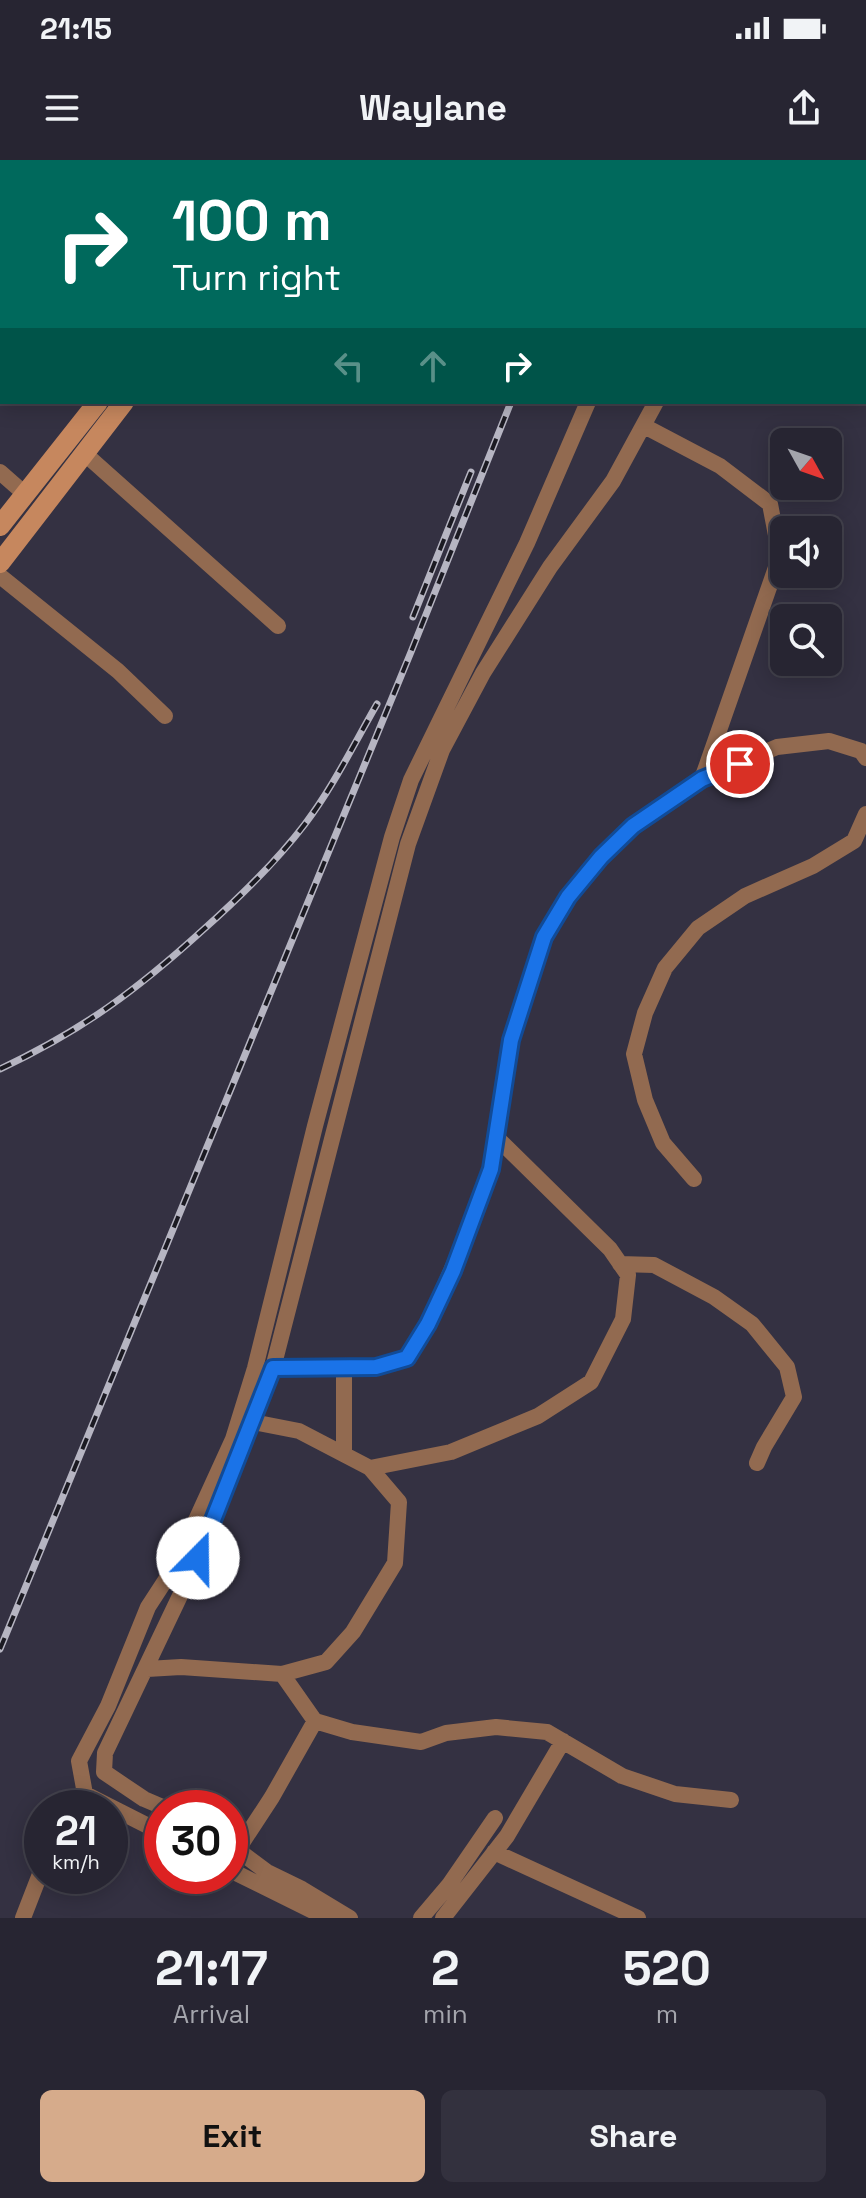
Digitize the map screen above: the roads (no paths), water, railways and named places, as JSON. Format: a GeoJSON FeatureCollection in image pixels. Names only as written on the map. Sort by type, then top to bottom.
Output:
{"type":"FeatureCollection","features":[{"type":"Feature","properties":{"kind":"main road"},"geometry":{"type":"LineString","coordinates":[[0,526],[96,404]]}},
{"type":"Feature","properties":{"kind":"main road"},"geometry":{"type":"LineString","coordinates":[[0,563],[122,404]]}},
{"type":"Feature","properties":{"kind":"street"},"geometry":{"type":"LineString","coordinates":[[84,1790],[79,1761],[108,1706],[148,1607],[176,1564],[233,1439],[255,1368],[392,837],[411,780],[527,543],[587,404]]}},
{"type":"Feature","properties":{"kind":"street"},"geometry":{"type":"LineString","coordinates":[[144,1799],[104,1772],[105,1753],[198,1558],[273,1368],[408,844],[442,750],[483,673],[550,567],[613,481],[655,404]]}},
{"type":"Feature","properties":{"kind":"street"},"geometry":{"type":"LineString","coordinates":[[644,426],[720,466],[770,504],[780,556],[702,779]]}},
{"type":"Feature","properties":{"kind":"street"},"geometry":{"type":"LineString","coordinates":[[84,453],[278,626]]}},
{"type":"Feature","properties":{"kind":"street"},"geometry":{"type":"LineString","coordinates":[[0,472],[25,494]]}},
{"type":"Feature","properties":{"kind":"street"},"geometry":{"type":"LineString","coordinates":[[0,576],[118,671],[165,716]]}},
{"type":"Feature","properties":{"kind":"street"},"geometry":{"type":"LineString","coordinates":[[273,1368],[376,1367],[407,1358],[428,1324],[453,1271],[491,1169],[511,1040],[544,937],[568,897],[601,857],[633,826],[702,779],[777,747],[829,741],[861,751],[866,758]]}},
{"type":"Feature","properties":{"kind":"street"},"geometry":{"type":"LineString","coordinates":[[694,1179],[663,1143],[645,1100],[634,1054],[645,1013],[665,968],[698,928],[745,896],[813,866],[854,841],[866,814]]}},
{"type":"Feature","properties":{"kind":"street"},"geometry":{"type":"LineString","coordinates":[[370,1468],[451,1452],[538,1416],[591,1382],[623,1319],[628,1275],[573,1211],[496,1137]]}},
{"type":"Feature","properties":{"kind":"street"},"geometry":{"type":"LineString","coordinates":[[620,1264],[654,1265],[714,1297],[752,1324],[787,1367],[794,1397],[757,1463]]}},
{"type":"Feature","properties":{"kind":"street"},"geometry":{"type":"LineString","coordinates":[[344,1368],[344,1454]]}},
{"type":"Feature","properties":{"kind":"street"},"geometry":{"type":"LineString","coordinates":[[147,1669],[181,1667],[282,1674],[326,1662],[353,1632],[395,1563],[399,1502],[370,1468],[299,1431],[253,1422]]}},
{"type":"Feature","properties":{"kind":"street"},"geometry":{"type":"LineString","coordinates":[[282,1674],[315,1721],[352,1732],[421,1742],[446,1733],[496,1727],[547,1732],[622,1776],[675,1794],[731,1800]]}},
{"type":"Feature","properties":{"kind":"street"},"geometry":{"type":"LineString","coordinates":[[248,1828],[272,1797],[315,1721]]}},
{"type":"Feature","properties":{"kind":"street"},"geometry":{"type":"LineString","coordinates":[[443,1918],[507,1836],[563,1741]]}},
{"type":"Feature","properties":{"kind":"street"},"geometry":{"type":"LineString","coordinates":[[426,1916],[495,1818]]}},
{"type":"Feature","properties":{"kind":"street"},"geometry":{"type":"LineString","coordinates":[[494,1852],[638,1918]]}},
{"type":"Feature","properties":{"kind":"street"},"geometry":{"type":"LineString","coordinates":[[248,1857],[267,1872],[350,1918]]}},
{"type":"Feature","properties":{"kind":"street"},"geometry":{"type":"LineString","coordinates":[[248,1879],[327,1918]]}},
{"type":"Feature","properties":{"kind":"street"},"geometry":{"type":"LineString","coordinates":[[23,1918],[32,1894]]}},
{"type":"Feature","properties":{"kind":"railway"},"geometry":{"type":"LineString","coordinates":[[0,1649],[510,404]]}},
{"type":"Feature","properties":{"kind":"railway"},"geometry":{"type":"LineString","coordinates":[[413,617],[471,472]]}},
{"type":"Feature","properties":{"kind":"railway"},"geometry":{"type":"LineString","coordinates":[[0,1069],[83,1024],[132,990],[244,892],[282,852],[315,810],[377,704]]}}]}
